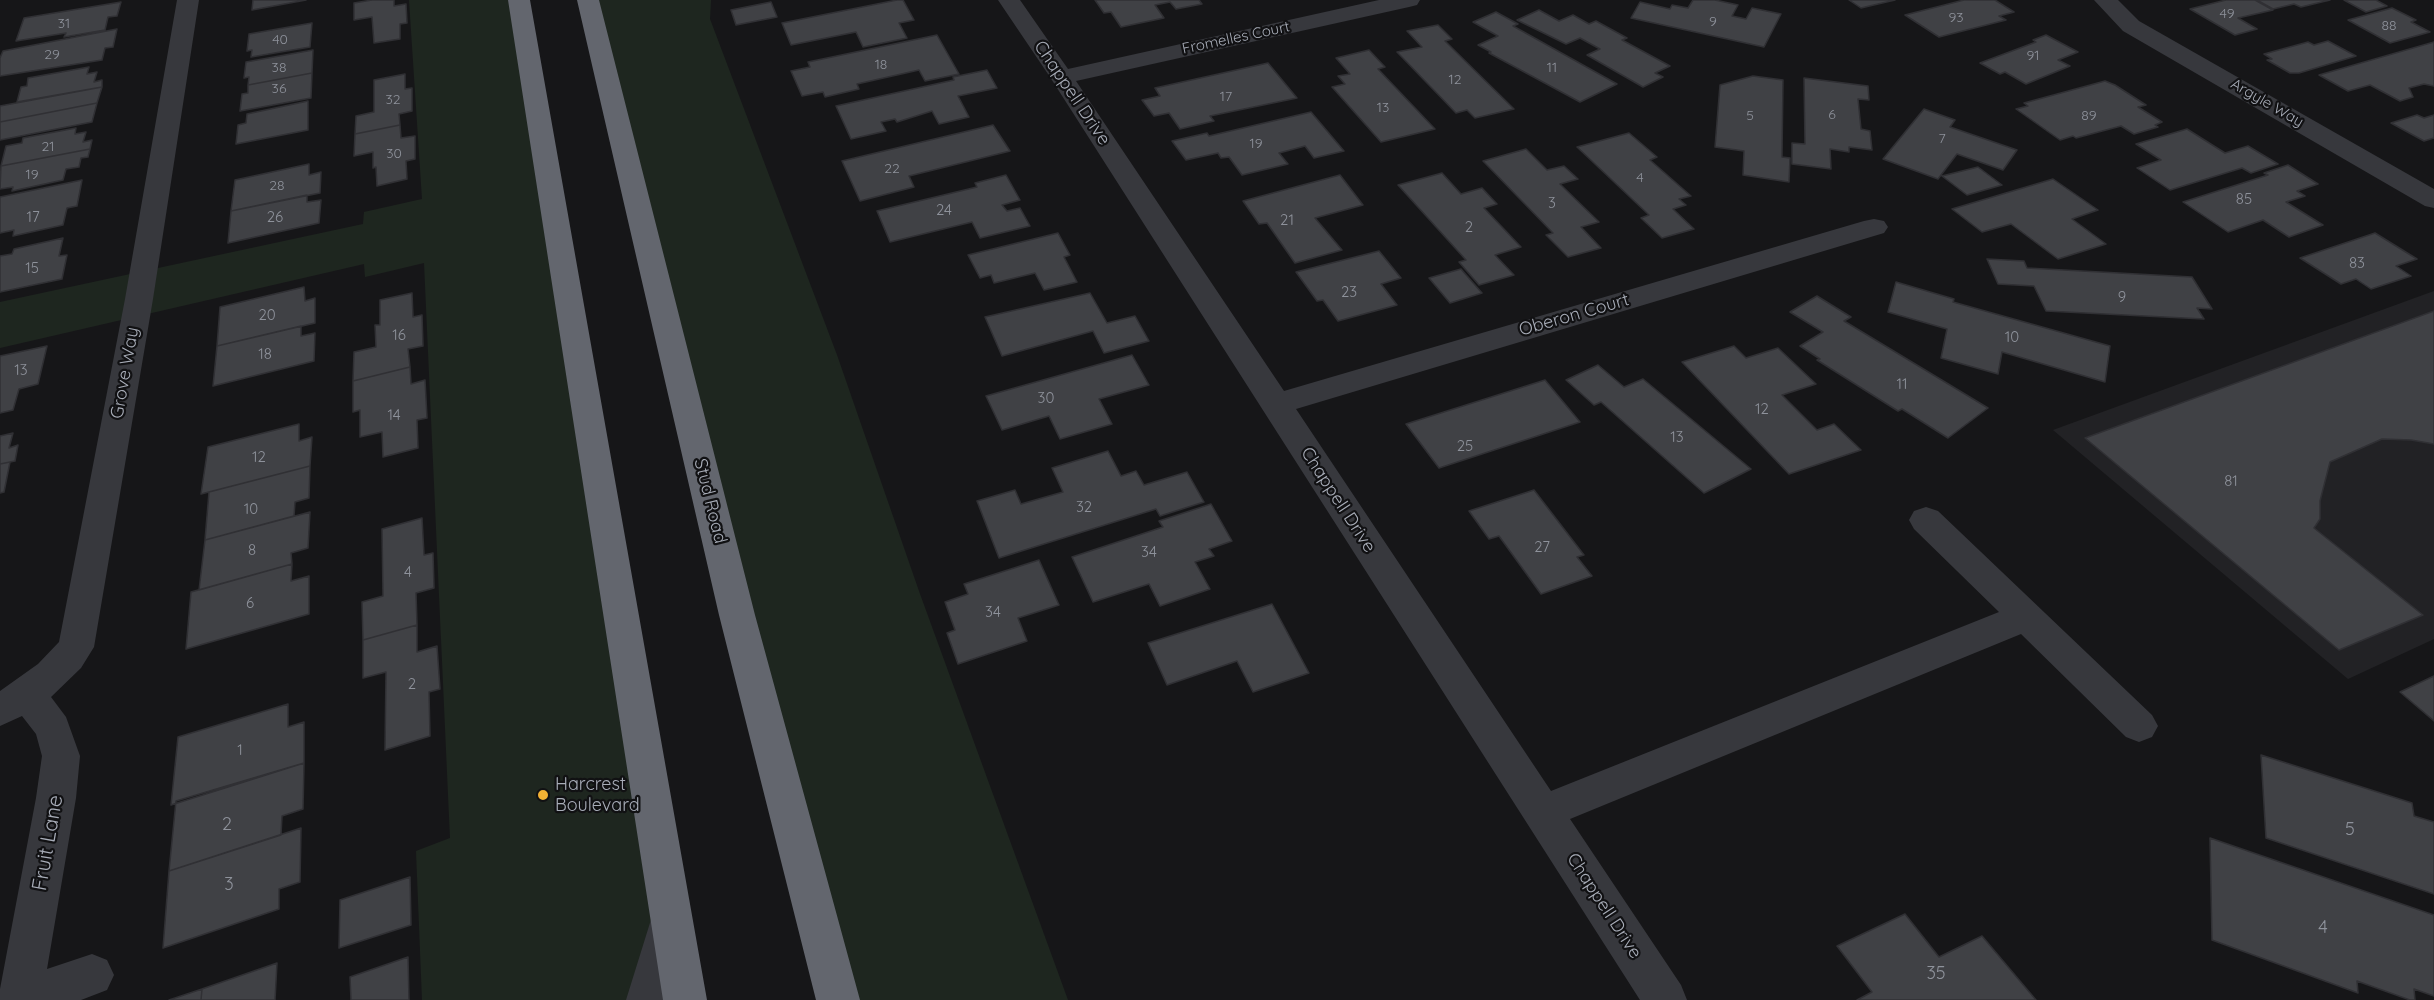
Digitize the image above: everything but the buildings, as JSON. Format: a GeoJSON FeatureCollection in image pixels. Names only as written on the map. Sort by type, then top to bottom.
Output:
{"type":"FeatureCollection","features":[{"type":"Feature","properties":{"kind":"highway"},"geometry":{"type":"LineString","coordinates":[[519,0],[685,1000]]}},
{"type":"Feature","properties":{"kind":"highway","name":"Stud Road"},"geometry":{"type":"LineString","coordinates":[[588,0],[737,615],[838,1000]]}},
{"type":"Feature","properties":{"kind":"street","name":"Grove Way"},"geometry":{"type":"LineString","coordinates":[[14,702],[54,675],[76,647],[139,299],[188,0]]}},
{"type":"Feature","properties":{"kind":"street","name":"Chappell Drive"},"geometry":{"type":"LineString","coordinates":[[1010,0],[1062,76],[1665,1000]]}},
{"type":"Feature","properties":{"kind":"street","name":"Fromelles Court"},"geometry":{"type":"LineString","coordinates":[[1062,76],[1409,0]]}},
{"type":"Feature","properties":{"kind":"street","name":"Argyle Way"},"geometry":{"type":"LineString","coordinates":[[2105,0],[2132,26],[2434,200]]}},
{"type":"Feature","properties":{"kind":"street","name":"Oberon Court"},"geometry":{"type":"LineString","coordinates":[[1275,404],[1874,227]]}},
{"type":"Feature","properties":{"kind":"street"},"geometry":{"type":"LineString","coordinates":[[1926,520],[2139,726]]}},
{"type":"Feature","properties":{"kind":"street"},"geometry":{"type":"LineString","coordinates":[[1543,812],[2025,617]]}},
{"type":"Feature","properties":{"kind":"street","name":"Fruit Lane"},"geometry":{"type":"LineString","coordinates":[[14,702],[53,728],[61,756],[56,798],[19,1000],[92,975]]}},
{"type":"Feature","properties":{"kind":"street"},"geometry":{"type":"LineString","coordinates":[[648,1000],[671,918]]}},
{"type":"Feature","properties":{"kind":"shaded area"},"geometry":{"type":"Polygon","coordinates":[[[409,0],[518,0],[671,918],[648,1000],[422,1000],[416,851],[450,838],[424,263],[365,277],[364,264],[0,348],[0,302],[363,224],[364,212],[422,199],[409,0]]]}},
{"type":"Feature","properties":{"kind":"shaded area"},"geometry":{"type":"Polygon","coordinates":[[[588,0],[711,0],[710,19],[837,355],[920,594],[1068,1000],[838,1000],[588,0]]]}},
{"type":"Feature","properties":{"kind":"shaded area"},"geometry":{"type":"Polygon","coordinates":[[[2434,291],[2434,639],[2348,679],[2053,430],[2434,291]]]}},
{"type":"Feature","properties":{"kind":"place","name":"Harcrest Boulevard"},"geometry":{"type":"Point","coordinates":[543,795]}}]}
